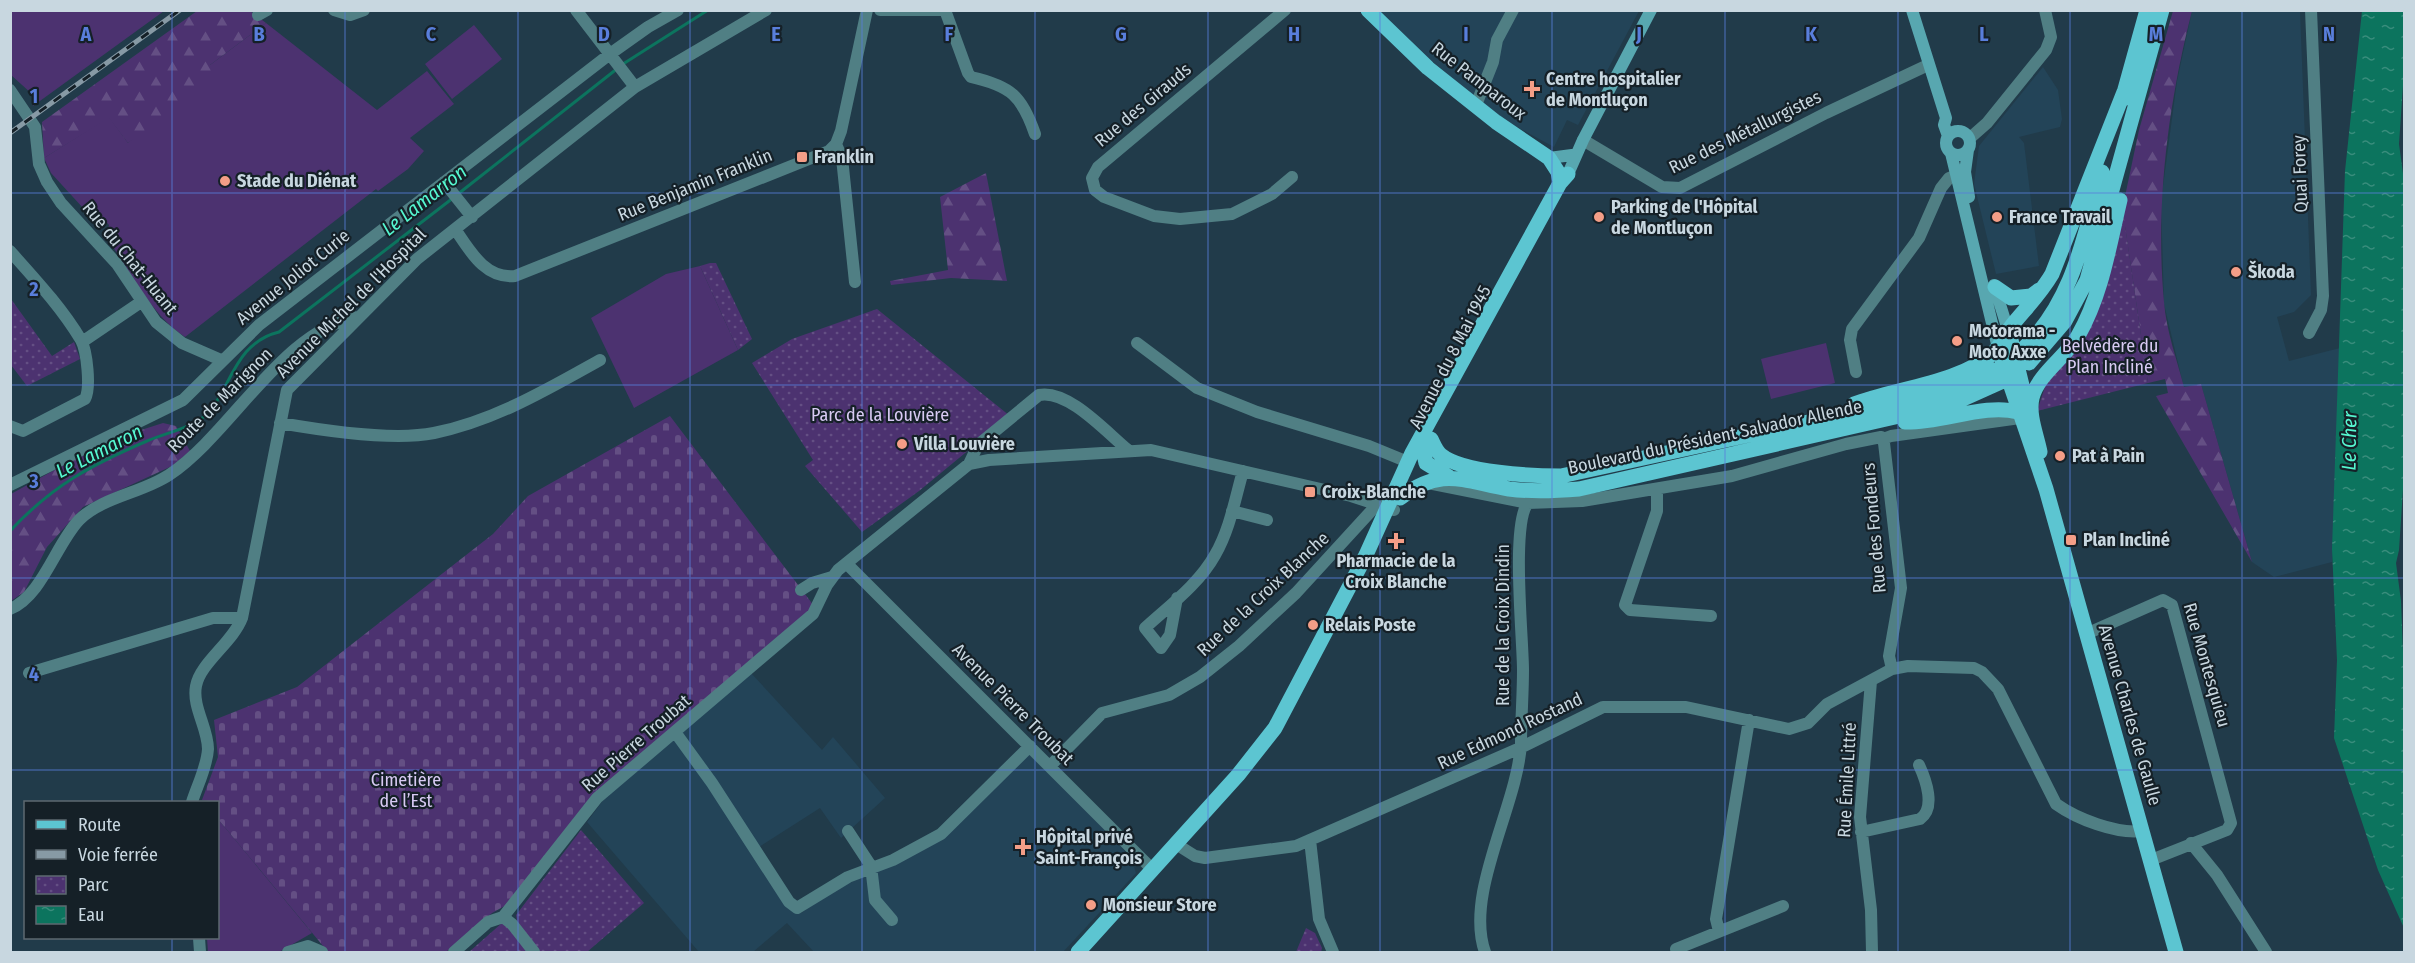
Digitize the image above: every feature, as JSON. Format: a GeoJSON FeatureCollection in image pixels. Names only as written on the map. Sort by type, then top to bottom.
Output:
{"type":"FeatureCollection","features":[{"type":"Feature","properties":{"kind":"main road","name":"Rue Pamparoux"},"geometry":{"type":"LineString","coordinates":[[1368,10],[1428,68],[1549,158],[1562,176]]}},
{"type":"Feature","properties":{"kind":"main road","name":"Avenue du 8 Mai 1945"},"geometry":{"type":"LineString","coordinates":[[1562,176],[1651,10]]}},
{"type":"Feature","properties":{"kind":"main road"},"geometry":{"type":"LineString","coordinates":[[1912,10],[1946,118],[1966,140]]}},
{"type":"Feature","properties":{"kind":"main road"},"geometry":{"type":"LineString","coordinates":[[2021,375],[2073,273],[2147,10]]}},
{"type":"Feature","properties":{"kind":"main road"},"geometry":{"type":"LineString","coordinates":[[1987,410],[2021,375],[2065,321],[2086,280],[2162,10]]}},
{"type":"Feature","properties":{"kind":"main road"},"geometry":{"type":"LineString","coordinates":[[2048,373],[2038,376],[2021,375],[1999,354],[2046,285],[2124,92]]}},
{"type":"Feature","properties":{"kind":"main road"},"geometry":{"type":"LineString","coordinates":[[1946,118],[1944,125],[1948,136],[1946,146],[1951,153],[1962,154],[1966,140]]}},
{"type":"Feature","properties":{"kind":"main road"},"geometry":{"type":"LineString","coordinates":[[2043,467],[2031,408],[2033,395],[2077,337],[2097,298],[2121,195],[2132,120]]}},
{"type":"Feature","properties":{"kind":"main road"},"geometry":{"type":"LineString","coordinates":[[1948,136],[1953,131],[1966,140]]}},
{"type":"Feature","properties":{"kind":"main road","name":"Avenue du 8 Mai 1945"},"geometry":{"type":"LineString","coordinates":[[1419,466],[1449,388],[1572,155],[1583,140]]}},
{"type":"Feature","properties":{"kind":"main road","name":"Avenue Charles de Gaulle"},"geometry":{"type":"LineString","coordinates":[[1961,173],[1966,140]]}},
{"type":"Feature","properties":{"kind":"main road","name":"Avenue Charles de Gaulle"},"geometry":{"type":"LineString","coordinates":[[1951,153],[1966,188],[1983,254],[1999,354],[2021,375],[2046,489]]}},
{"type":"Feature","properties":{"kind":"main road"},"geometry":{"type":"LineString","coordinates":[[1549,158],[1572,155]]}},
{"type":"Feature","properties":{"kind":"main road","name":"Avenue du 8 Mai 1945"},"geometry":{"type":"LineString","coordinates":[[1078,952],[1176,844],[1275,728],[1388,509],[1419,466],[1503,300],[1509,277]]}},
{"type":"Feature","properties":{"kind":"main road"},"geometry":{"type":"LineString","coordinates":[[1989,283],[2004,296],[2018,298],[2031,296],[2046,285]]}},
{"type":"Feature","properties":{"kind":"main road","name":"Avenue Charles de Gaulle"},"geometry":{"type":"LineString","coordinates":[[1989,283],[1999,354]]}},
{"type":"Feature","properties":{"kind":"main road","name":"Boulevard du Président Salvador Allende"},"geometry":{"type":"LineString","coordinates":[[1419,466],[1462,465],[1523,476],[1562,476],[1948,390],[1999,354]]}},
{"type":"Feature","properties":{"kind":"main road","name":"Boulevard du Président Salvador Allende"},"geometry":{"type":"LineString","coordinates":[[1419,466],[1449,477],[1530,491],[1579,489],[1952,405],[1999,354]]}},
{"type":"Feature","properties":{"kind":"main road","name":"Avenue Charles de Gaulle"},"geometry":{"type":"LineString","coordinates":[[2021,375],[2022,418],[2046,489],[2176,952]]}},
{"type":"Feature","properties":{"kind":"main road"},"geometry":{"type":"LineString","coordinates":[[1881,421],[1923,422],[1987,410],[2022,418],[2043,467]]}},
{"type":"Feature","properties":{"kind":"main road","name":"Boulevard du Président Salvador Allende"},"geometry":{"type":"LineString","coordinates":[[1431,439],[1442,456],[1462,465]]}},
{"type":"Feature","properties":{"kind":"main road","name":"Boulevard du Président Salvador Allende"},"geometry":{"type":"LineString","coordinates":[[1388,509],[1419,466]]}},
{"type":"Feature","properties":{"kind":"street"},"geometry":{"type":"LineString","coordinates":[[334,10],[351,15],[364,10]]}},
{"type":"Feature","properties":{"kind":"street"},"geometry":{"type":"LineString","coordinates":[[576,10],[635,87]]}},
{"type":"Feature","properties":{"kind":"street","name":"Avenue Joliot Curie"},"geometry":{"type":"LineString","coordinates":[[10,485],[183,400],[259,325],[447,186],[613,59],[648,27],[678,10]]}},
{"type":"Feature","properties":{"kind":"street","name":"Avenue Michel de l'Hospital"},"geometry":{"type":"LineString","coordinates":[[192,801],[208,750],[205,729],[196,700],[196,686],[202,674],[238,629],[242,618],[287,390],[417,259],[454,229],[635,87],[766,10]]}},
{"type":"Feature","properties":{"kind":"street"},"geometry":{"type":"LineString","coordinates":[[855,282],[842,158],[837,144],[867,10]]}},
{"type":"Feature","properties":{"kind":"street"},"geometry":{"type":"LineString","coordinates":[[880,10],[944,10],[968,73],[971,77],[1001,84],[1011,92],[1029,116],[1035,134]]}},
{"type":"Feature","properties":{"kind":"street","name":"Rue des Girauds"},"geometry":{"type":"LineString","coordinates":[[1285,10],[1098,167],[1092,178],[1095,190],[1104,197],[1154,216],[1180,219],[1232,214],[1272,194],[1292,177]]}},
{"type":"Feature","properties":{"kind":"street"},"geometry":{"type":"LineString","coordinates":[[1476,105],[1493,62],[1497,40],[1514,10]]}},
{"type":"Feature","properties":{"kind":"street"},"geometry":{"type":"LineString","coordinates":[[1966,140],[1988,123],[2046,50],[2051,37],[2045,10]]}},
{"type":"Feature","properties":{"kind":"street","name":"Quai Forey"},"geometry":{"type":"LineString","coordinates":[[2309,333],[2321,310],[2323,296],[2311,10]]}},
{"type":"Feature","properties":{"kind":"street","name":"Rue des Métallurgistes"},"geometry":{"type":"LineString","coordinates":[[1583,140],[1662,187],[1680,188],[1928,65]]}},
{"type":"Feature","properties":{"kind":"street","name":"Rue du Chat-Huant"},"geometry":{"type":"LineString","coordinates":[[10,90],[35,127],[39,164],[47,182],[62,203],[117,264],[141,302],[170,334],[190,347],[221,360]]}},
{"type":"Feature","properties":{"kind":"street","name":"Rue Benjamin Franklin"},"geometry":{"type":"LineString","coordinates":[[454,229],[479,262],[491,273],[504,278],[515,276],[829,151],[837,144]]}},
{"type":"Feature","properties":{"kind":"street"},"geometry":{"type":"LineString","coordinates":[[1856,372],[1850,340],[1852,329],[1913,247],[1941,188],[1961,173]]}},
{"type":"Feature","properties":{"kind":"street"},"geometry":{"type":"LineString","coordinates":[[447,186],[472,217]]}},
{"type":"Feature","properties":{"kind":"street"},"geometry":{"type":"LineString","coordinates":[[10,251],[42,286],[82,342],[90,390],[85,399],[23,431],[10,426]]}},
{"type":"Feature","properties":{"kind":"street"},"geometry":{"type":"LineString","coordinates":[[82,342],[141,302]]}},
{"type":"Feature","properties":{"kind":"street","name":"Route de Marignon"},"geometry":{"type":"LineString","coordinates":[[10,609],[32,592],[68,533],[81,518],[168,476],[222,428],[269,373],[315,335],[340,320],[358,317]]}},
{"type":"Feature","properties":{"kind":"street"},"geometry":{"type":"LineString","coordinates":[[1137,344],[1197,388],[1257,412],[1369,446],[1419,466],[1528,503],[1582,501],[1657,490],[1732,476],[1875,436],[1886,439],[2022,418]]}},
{"type":"Feature","properties":{"kind":"street"},"geometry":{"type":"LineString","coordinates":[[280,423],[313,429],[396,435],[433,434],[518,405],[600,360]]}},
{"type":"Feature","properties":{"kind":"street"},"geometry":{"type":"LineString","coordinates":[[969,464],[978,444],[1039,395],[1048,393],[1064,397],[1128,450]]}},
{"type":"Feature","properties":{"kind":"street","name":"Rue des Fondeurs"},"geometry":{"type":"LineString","coordinates":[[1886,439],[1901,588],[1889,656],[1892,669]]}},
{"type":"Feature","properties":{"kind":"street"},"geometry":{"type":"LineString","coordinates":[[969,464],[989,460],[1151,450],[1351,496],[1388,509]]}},
{"type":"Feature","properties":{"kind":"street","name":"Rue Pierre Troubat"},"geometry":{"type":"LineString","coordinates":[[454,952],[488,922],[503,917],[597,798],[813,614],[832,578],[969,464]]}},
{"type":"Feature","properties":{"kind":"street"},"geometry":{"type":"LineString","coordinates":[[1177,598],[1215,556],[1232,511],[1243,471]]}},
{"type":"Feature","properties":{"kind":"street"},"geometry":{"type":"LineString","coordinates":[[1657,490],[1657,511],[1624,605],[1630,610],[1711,616]]}},
{"type":"Feature","properties":{"kind":"street","name":"Rue de la Croix Dindin"},"geometry":{"type":"LineString","coordinates":[[1485,952],[1481,940],[1484,887],[1520,748],[1523,672],[1519,569],[1521,516],[1528,503]]}},
{"type":"Feature","properties":{"kind":"street","name":"Rue de la Croix Blanche"},"geometry":{"type":"LineString","coordinates":[[1050,766],[1102,713],[1169,695],[1208,671],[1388,509]]}},
{"type":"Feature","properties":{"kind":"street"},"geometry":{"type":"LineString","coordinates":[[1232,511],[1267,520]]}},
{"type":"Feature","properties":{"kind":"street","name":"Avenue Pierre Troubat"},"geometry":{"type":"LineString","coordinates":[[847,564],[1153,870]]}},
{"type":"Feature","properties":{"kind":"street"},"geometry":{"type":"LineString","coordinates":[[801,590],[812,583],[832,578]]}},
{"type":"Feature","properties":{"kind":"street","name":"Rue Montesquieu"},"geometry":{"type":"LineString","coordinates":[[2086,634],[2163,600],[2172,604],[2231,828],[2191,843]]}},
{"type":"Feature","properties":{"kind":"street"},"geometry":{"type":"LineString","coordinates":[[29,673],[213,618],[242,618]]}},
{"type":"Feature","properties":{"kind":"street"},"geometry":{"type":"LineString","coordinates":[[1892,669],[1908,666],[1974,668],[1982,672],[1998,689],[2056,804],[2074,814],[2127,832],[2142,831]]}},
{"type":"Feature","properties":{"kind":"street","name":"Rue Edmond Rostand"},"geometry":{"type":"LineString","coordinates":[[1176,844],[1195,856],[1205,858],[1296,846],[1520,748],[1604,707],[1686,707],[1780,728],[1799,728],[1827,704],[1892,669]]}},
{"type":"Feature","properties":{"kind":"street","name":"Rue Émile Littré"},"geometry":{"type":"LineString","coordinates":[[1871,681],[1861,832],[1871,910],[1872,952]]}},
{"type":"Feature","properties":{"kind":"street"},"geometry":{"type":"LineString","coordinates":[[1719,931],[1716,919],[1749,720]]}},
{"type":"Feature","properties":{"kind":"street"},"geometry":{"type":"LineString","coordinates":[[675,732],[712,783],[793,906],[801,908],[848,877],[871,866],[893,860],[940,834],[1030,746]]}},
{"type":"Feature","properties":{"kind":"street"},"geometry":{"type":"LineString","coordinates":[[1861,832],[1920,819],[1925,815],[1928,803],[1924,775],[1919,765]]}},
{"type":"Feature","properties":{"kind":"street"},"geometry":{"type":"LineString","coordinates":[[848,831],[871,866],[875,900],[892,920]]}},
{"type":"Feature","properties":{"kind":"street"},"geometry":{"type":"LineString","coordinates":[[1310,840],[1319,920],[1333,952]]}},
{"type":"Feature","properties":{"kind":"street"},"geometry":{"type":"LineString","coordinates":[[2151,860],[2191,843],[2217,875],[2266,952]]}},
{"type":"Feature","properties":{"kind":"street"},"geometry":{"type":"LineString","coordinates":[[1676,949],[1783,906]]}},
{"type":"Feature","properties":{"kind":"street"},"geometry":{"type":"LineString","coordinates":[[503,917],[512,924],[534,952]]}},
{"type":"Feature","properties":{"kind":"street"},"geometry":{"type":"LineString","coordinates":[[288,952],[308,946],[322,952]]}},
{"type":"Feature","properties":{"kind":"shaded area","name":"Centre hospitalier de Montluçon"},"geometry":{"type":"Polygon","coordinates":[[[1379,11],[1639,11],[1578,125],[1567,120],[1554,147],[1504,120],[1429,59],[1379,11]]]}},
{"type":"Feature","properties":{"kind":"shaded area"},"geometry":{"type":"Polygon","coordinates":[[[2192,11],[2300,11],[2311,295],[2294,312],[2277,317],[2289,361],[2340,348],[2332,562],[2274,577],[2252,562],[2201,384],[2184,388],[2164,304],[2161,201],[2177,81],[2192,11]]]}},
{"type":"Feature","properties":{"kind":"shaded area"},"geometry":{"type":"Polygon","coordinates":[[[2043,67],[2058,90],[2062,119],[2060,127],[2019,137],[2024,143],[2039,266],[1996,274],[1974,184],[1979,146],[2043,67]]]}},
{"type":"Feature","properties":{"kind":"shaded area"},"geometry":{"type":"Polygon","coordinates":[[[751,673],[822,750],[833,737],[885,798],[841,838],[820,808],[759,847],[801,913],[833,891],[945,836],[1028,753],[1089,812],[1131,858],[1136,873],[1063,952],[814,952],[787,923],[753,952],[699,952],[587,822],[604,799],[751,673]]]}},
{"type":"Feature","properties":{"kind":"green space"},"geometry":{"type":"Polygon","coordinates":[[[10,11],[164,11],[33,106],[32,94],[11,75],[10,11]]]}},
{"type":"Feature","properties":{"kind":"green space"},"geometry":{"type":"Polygon","coordinates":[[[197,11],[250,11],[266,23],[210,65],[214,73],[211,81],[128,143],[109,118],[44,158],[42,122],[197,11]]]}},
{"type":"Feature","properties":{"kind":"green space"},"geometry":{"type":"Polygon","coordinates":[[[2173,11],[2192,11],[2176,82],[2166,155],[2161,229],[2165,313],[2184,387],[2201,384],[2252,562],[2156,396],[2168,393],[2165,379],[2148,383],[2125,226],[2119,225],[2139,130],[2173,11]]]}},
{"type":"Feature","properties":{"kind":"green space","name":"Stade du Diénat"},"geometry":{"type":"Polygon","coordinates":[[[266,23],[377,110],[427,71],[454,104],[410,138],[424,151],[408,169],[378,191],[376,189],[185,337],[161,316],[141,291],[106,237],[109,225],[99,214],[94,220],[51,173],[44,158],[109,117],[128,143],[210,65],[266,23]]]}},
{"type":"Feature","properties":{"kind":"green space"},"geometry":{"type":"Polygon","coordinates":[[[474,25],[502,59],[452,99],[425,64],[474,25]]]}},
{"type":"Feature","properties":{"kind":"green space"},"geometry":{"type":"Polygon","coordinates":[[[986,173],[1007,281],[951,278],[891,285],[890,281],[948,270],[940,197],[986,173]]]}},
{"type":"Feature","properties":{"kind":"green space","name":"Belvédère du Plan Incliné"},"geometry":{"type":"Polygon","coordinates":[[[2119,225],[2125,225],[2148,383],[2037,411],[2047,381],[2069,358],[2119,225]]]}},
{"type":"Feature","properties":{"kind":"green space"},"geometry":{"type":"Polygon","coordinates":[[[716,263],[752,339],[738,350],[700,266],[716,263]]]}},
{"type":"Feature","properties":{"kind":"green space"},"geometry":{"type":"Polygon","coordinates":[[[700,266],[738,350],[634,408],[591,318],[666,274],[700,266]]]}},
{"type":"Feature","properties":{"kind":"green space"},"geometry":{"type":"Polygon","coordinates":[[[11,299],[52,356],[74,342],[80,359],[27,386],[11,365],[11,299]]]}},
{"type":"Feature","properties":{"kind":"green space","name":"Parc de la Louvière"},"geometry":{"type":"Polygon","coordinates":[[[877,309],[1010,416],[919,491],[862,532],[805,466],[813,460],[752,363],[792,339],[877,309]]]}},
{"type":"Feature","properties":{"kind":"green space"},"geometry":{"type":"Polygon","coordinates":[[[1826,343],[1835,383],[1771,399],[1761,359],[1826,343]]]}},
{"type":"Feature","properties":{"kind":"green space","name":"Cimetière de l’Est"},"geometry":{"type":"Polygon","coordinates":[[[670,416],[814,606],[595,795],[510,903],[492,913],[446,952],[328,952],[219,820],[219,801],[202,800],[218,757],[214,720],[297,687],[493,534],[528,496],[670,416]]]}},
{"type":"Feature","properties":{"kind":"green space"},"geometry":{"type":"Polygon","coordinates":[[[163,423],[176,426],[190,451],[172,466],[83,507],[47,547],[24,592],[11,601],[11,494],[107,441],[163,423]]]}},
{"type":"Feature","properties":{"kind":"green space"},"geometry":{"type":"Polygon","coordinates":[[[219,820],[312,933],[279,952],[208,952],[207,939],[219,939],[219,820]]]}},
{"type":"Feature","properties":{"kind":"green space"},"geometry":{"type":"Polygon","coordinates":[[[581,830],[644,903],[587,952],[540,952],[517,921],[516,915],[581,830]]]}},
{"type":"Feature","properties":{"kind":"green space"},"geometry":{"type":"Polygon","coordinates":[[[502,923],[512,929],[529,952],[469,952],[502,923]]]}},
{"type":"Feature","properties":{"kind":"green space"},"geometry":{"type":"Polygon","coordinates":[[[1306,928],[1315,933],[1322,948],[1321,952],[1296,952],[1306,928]]]}},
{"type":"Feature","properties":{"kind":"water","name":"Le Cher"},"geometry":{"type":"Polygon","coordinates":[[[2362,11],[2404,11],[2404,71],[2399,144],[2404,181],[2404,474],[2399,550],[2396,563],[2401,601],[2404,678],[2404,928],[2378,870],[2334,738],[2337,660],[2332,549],[2345,171],[2362,11]]]}},
{"type":"Feature","properties":{"kind":"waterway","name":"Le Lamarron"},"geometry":{"type":"LineString","coordinates":[[623,64],[708,10]]}},
{"type":"Feature","properties":{"kind":"waterway","name":"Le Lamarron"},"geometry":{"type":"LineString","coordinates":[[458,194],[618,68]]}},
{"type":"Feature","properties":{"kind":"waterway","name":"Le Lamarron"},"geometry":{"type":"LineString","coordinates":[[10,531],[57,489],[90,468],[147,441],[198,421],[218,400],[232,373],[250,348],[263,338],[279,332],[453,198]]}},
{"type":"Feature","properties":{"kind":"railway"},"geometry":{"type":"LineString","coordinates":[[10,133],[180,10]]}},
{"type":"Feature","properties":{"kind":"place","name":"Centre hospitalier de Montluçon"},"geometry":{"type":"Point","coordinates":[1532,89]}},
{"type":"Feature","properties":{"kind":"place","name":"Franklin"},"geometry":{"type":"Point","coordinates":[802,157]}},
{"type":"Feature","properties":{"kind":"place","name":"Stade du Diénat"},"geometry":{"type":"Point","coordinates":[225,181]}},
{"type":"Feature","properties":{"kind":"place","name":"Parking de l'Hôpital de Montluçon"},"geometry":{"type":"Point","coordinates":[1599,217]}},
{"type":"Feature","properties":{"kind":"place","name":"France Travail"},"geometry":{"type":"Point","coordinates":[1997,217]}},
{"type":"Feature","properties":{"kind":"place","name":"Škoda"},"geometry":{"type":"Point","coordinates":[2236,272]}},
{"type":"Feature","properties":{"kind":"place","name":"Motorama - Moto Axxe"},"geometry":{"type":"Point","coordinates":[1957,341]}},
{"type":"Feature","properties":{"kind":"place","name":"Villa Louvière"},"geometry":{"type":"Point","coordinates":[902,444]}},
{"type":"Feature","properties":{"kind":"place","name":"Pat à Pain"},"geometry":{"type":"Point","coordinates":[2060,456]}},
{"type":"Feature","properties":{"kind":"place","name":"Croix-Blanche"},"geometry":{"type":"Point","coordinates":[1310,492]}},
{"type":"Feature","properties":{"kind":"place","name":"Plan Incliné"},"geometry":{"type":"Point","coordinates":[2071,540]}},
{"type":"Feature","properties":{"kind":"place","name":"Pharmacie de la Croix Blanche"},"geometry":{"type":"Point","coordinates":[1396,541]}},
{"type":"Feature","properties":{"kind":"place","name":"Relais Poste"},"geometry":{"type":"Point","coordinates":[1313,625]}},
{"type":"Feature","properties":{"kind":"place","name":"Hôpital privé Saint-François"},"geometry":{"type":"Point","coordinates":[1023,847]}},
{"type":"Feature","properties":{"kind":"place","name":"Monsieur Store"},"geometry":{"type":"Point","coordinates":[1091,905]}},
{"type":"Feature","properties":{"kind":"water label","name":"Le Lamaron"},"geometry":{"type":"Point","coordinates":[99,451]}}]}
